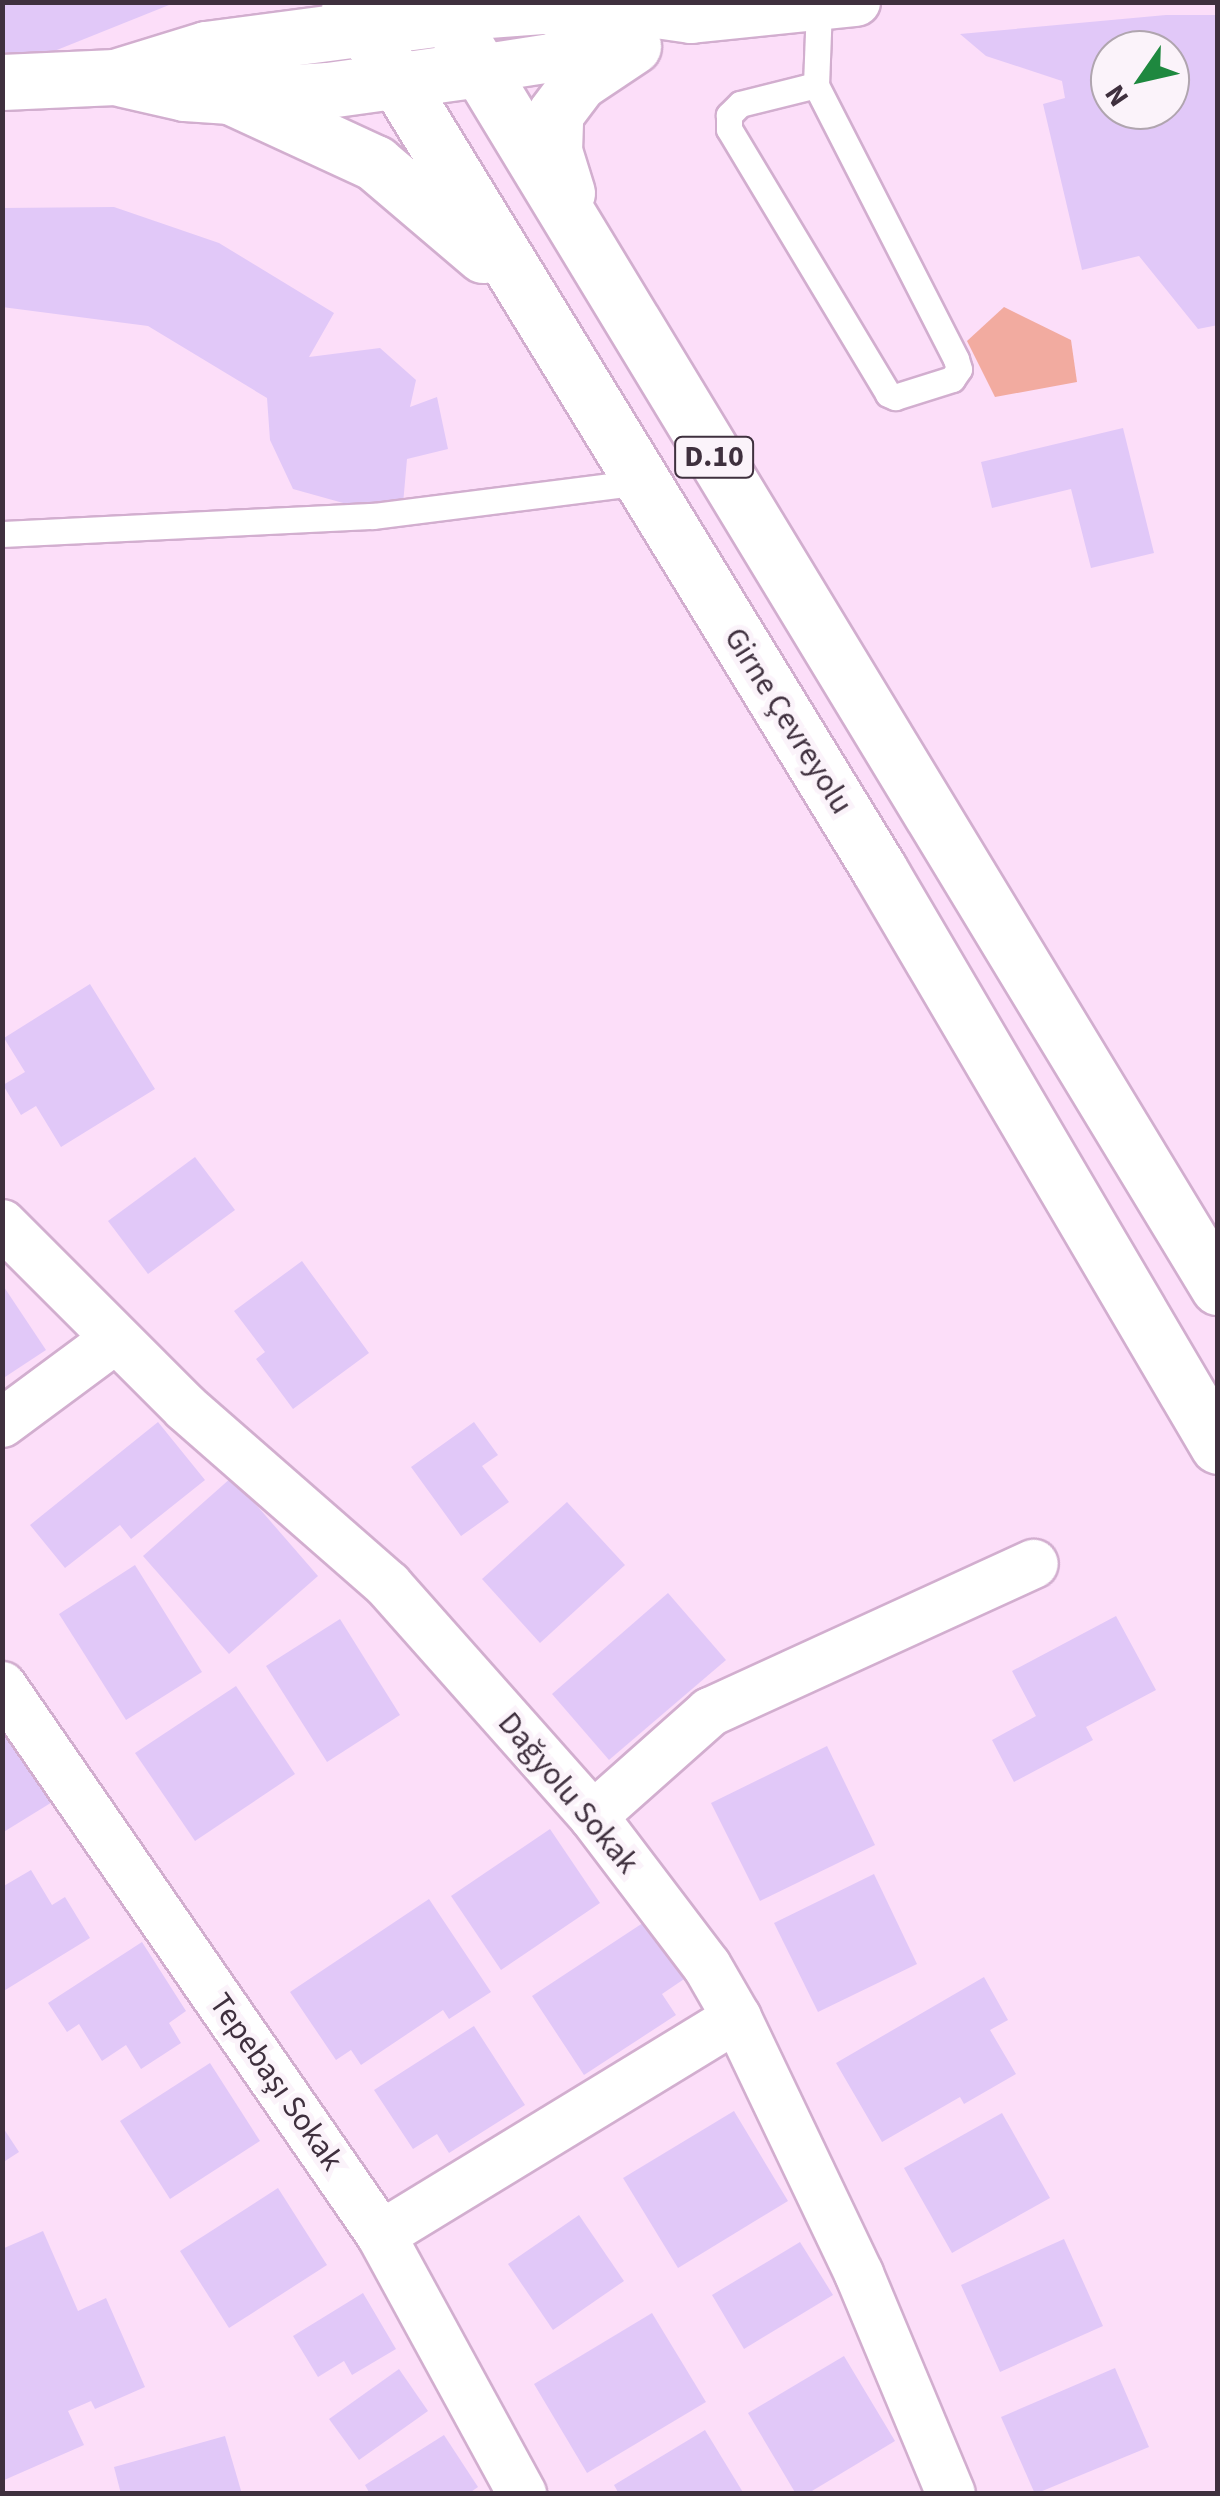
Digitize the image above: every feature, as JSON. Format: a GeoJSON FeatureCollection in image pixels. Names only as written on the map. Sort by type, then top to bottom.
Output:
{"type":"FeatureCollection","features":[{"type":"Feature","properties":{"kind":"main road"},"geometry":{"type":"LineString","coordinates":[[2,82],[115,77],[206,50],[356,15],[443,10]]}},
{"type":"Feature","properties":{"kind":"main road","name":"D.10"},"geometry":{"type":"LineString","coordinates":[[443,10],[585,251],[910,774],[1218,1287]]}},
{"type":"Feature","properties":{"kind":"main road","name":"Girne Çevreyolu"},"geometry":{"type":"LineString","coordinates":[[356,15],[879,870],[1218,1446]]}},
{"type":"Feature","properties":{"kind":"main road"},"geometry":{"type":"LineString","coordinates":[[585,251],[554,151],[556,114],[578,82],[633,46]]}},
{"type":"Feature","properties":{"kind":"main road"},"geometry":{"type":"LineString","coordinates":[[115,77],[184,92],[230,96],[396,82],[480,69]]}},
{"type":"Feature","properties":{"kind":"main road"},"geometry":{"type":"LineString","coordinates":[[230,96],[375,163],[524,290]]}},
{"type":"Feature","properties":{"kind":"street"},"geometry":{"type":"LineString","coordinates":[[443,10],[551,6],[691,19],[837,5]]}},
{"type":"Feature","properties":{"kind":"street"},"geometry":{"type":"LineString","coordinates":[[480,69],[633,46],[691,19]]}},
{"type":"Feature","properties":{"kind":"street","name":"Dağyolu Sokak"},"geometry":{"type":"LineString","coordinates":[[2,1224],[114,1340],[388,1585],[593,1816],[707,1966],[738,2018],[859,2274],[951,2494]]}},
{"type":"Feature","properties":{"kind":"street"},"geometry":{"type":"LineString","coordinates":[[2,1423],[114,1340]]}},
{"type":"Feature","properties":{"kind":"street"},"geometry":{"type":"LineString","coordinates":[[593,1816],[710,1712],[1034,1564]]}},
{"type":"Feature","properties":{"kind":"street","name":"Tepebaşı Sokak"},"geometry":{"type":"LineString","coordinates":[[2,1686],[381,2235],[522,2494]]}},
{"type":"Feature","properties":{"kind":"street"},"geometry":{"type":"LineString","coordinates":[[381,2235],[738,2018]]}},
{"type":"Feature","properties":{"kind":"lane"},"geometry":{"type":"LineString","coordinates":[[816,86],[740,104],[729,115],[730,129],[888,394],[896,398],[952,379],[958,370],[956,358],[816,86],[837,5]]}},
{"type":"Feature","properties":{"kind":"lane"},"geometry":{"type":"LineString","coordinates":[[2,534],[373,516],[642,482]]}},
{"type":"Feature","properties":{"kind":"shaded area"},"geometry":{"type":"Polygon","coordinates":[[[1004,307],[1071,340],[1077,382],[995,397],[967,341],[1004,307]]]}},
{"type":"Feature","properties":{"kind":"building"},"geometry":{"type":"Polygon","coordinates":[[[2,2],[174,2],[174,3],[2,72],[2,2]]]}},
{"type":"Feature","properties":{"kind":"building"},"geometry":{"type":"Polygon","coordinates":[[[1166,15],[1218,15],[1218,325],[1198,329],[1139,256],[1082,270],[1043,104],[1065,98],[1062,81],[986,56],[960,34],[1166,15]]]}},
{"type":"Feature","properties":{"kind":"building"},"geometry":{"type":"Polygon","coordinates":[[[114,207],[219,243],[334,313],[309,357],[380,348],[416,380],[410,407],[437,397],[448,449],[407,459],[403,504],[354,506],[293,489],[270,440],[267,398],[148,326],[2,307],[2,208],[114,207]]]}},
{"type":"Feature","properties":{"kind":"building"},"geometry":{"type":"Polygon","coordinates":[[[1123,428],[1154,553],[1091,568],[1071,489],[992,508],[981,462],[1123,428]]]}},
{"type":"Feature","properties":{"kind":"building"},"geometry":{"type":"Polygon","coordinates":[[[90,984],[155,1089],[61,1147],[36,1106],[21,1115],[3,1085],[25,1072],[4,1038],[90,984]]]}},
{"type":"Feature","properties":{"kind":"building"},"geometry":{"type":"Polygon","coordinates":[[[195,1157],[235,1210],[148,1274],[108,1221],[195,1157]]]}},
{"type":"Feature","properties":{"kind":"building"},"geometry":{"type":"Polygon","coordinates":[[[302,1261],[369,1353],[293,1409],[256,1359],[265,1352],[234,1311],[302,1261]]]}},
{"type":"Feature","properties":{"kind":"building"},"geometry":{"type":"Polygon","coordinates":[[[2,1284],[46,1350],[2,1379],[2,1284]]]}},
{"type":"Feature","properties":{"kind":"building"},"geometry":{"type":"Polygon","coordinates":[[[158,1422],[205,1480],[131,1539],[120,1525],[65,1568],[30,1525],[158,1422]]]}},
{"type":"Feature","properties":{"kind":"building"},"geometry":{"type":"Polygon","coordinates":[[[474,1422],[498,1455],[482,1466],[509,1502],[461,1536],[411,1467],[474,1422]]]}},
{"type":"Feature","properties":{"kind":"building"},"geometry":{"type":"Polygon","coordinates":[[[232,1477],[318,1576],[229,1654],[143,1556],[232,1477]]]}},
{"type":"Feature","properties":{"kind":"building"},"geometry":{"type":"Polygon","coordinates":[[[567,1502],[625,1565],[540,1643],[482,1579],[567,1502]]]}},
{"type":"Feature","properties":{"kind":"building"},"geometry":{"type":"Polygon","coordinates":[[[135,1565],[202,1672],[126,1720],[59,1614],[135,1565]]]}},
{"type":"Feature","properties":{"kind":"building"},"geometry":{"type":"Polygon","coordinates":[[[668,1593],[726,1660],[609,1760],[552,1694],[668,1593]]]}},
{"type":"Feature","properties":{"kind":"building"},"geometry":{"type":"Polygon","coordinates":[[[1116,1616],[1156,1690],[1086,1727],[1093,1740],[1014,1782],[992,1740],[1036,1716],[1012,1671],[1116,1616]]]}},
{"type":"Feature","properties":{"kind":"building"},"geometry":{"type":"Polygon","coordinates":[[[340,1619],[400,1715],[327,1762],[266,1666],[340,1619]]]}},
{"type":"Feature","properties":{"kind":"building"},"geometry":{"type":"Polygon","coordinates":[[[236,1686],[295,1774],[195,1841],[135,1753],[236,1686]]]}},
{"type":"Feature","properties":{"kind":"building"},"geometry":{"type":"Polygon","coordinates":[[[2,1719],[62,1796],[2,1833],[2,1719]]]}},
{"type":"Feature","properties":{"kind":"building"},"geometry":{"type":"Polygon","coordinates":[[[827,1746],[875,1845],[760,1901],[711,1803],[827,1746]]]}},
{"type":"Feature","properties":{"kind":"building"},"geometry":{"type":"Polygon","coordinates":[[[550,1829],[600,1903],[501,1970],[451,1896],[550,1829]]]}},
{"type":"Feature","properties":{"kind":"building"},"geometry":{"type":"Polygon","coordinates":[[[31,1870],[52,1905],[65,1897],[90,1938],[2,1992],[2,1887],[31,1870]]]}},
{"type":"Feature","properties":{"kind":"building"},"geometry":{"type":"Polygon","coordinates":[[[874,1874],[917,1964],[818,2012],[774,1923],[874,1874]]]}},
{"type":"Feature","properties":{"kind":"building"},"geometry":{"type":"Polygon","coordinates":[[[429,1899],[491,1992],[449,2019],[443,2010],[361,2065],[351,2050],[336,2060],[290,1992],[429,1899]]]}},
{"type":"Feature","properties":{"kind":"building"},"geometry":{"type":"Polygon","coordinates":[[[658,1913],[696,1971],[662,1994],[676,2015],[584,2075],[532,1996],[658,1913]]]}},
{"type":"Feature","properties":{"kind":"building"},"geometry":{"type":"Polygon","coordinates":[[[142,1942],[186,2011],[169,2023],[181,2043],[141,2069],[126,2045],[102,2061],[79,2024],[67,2032],[48,2003],[142,1942]]]}},
{"type":"Feature","properties":{"kind":"building"},"geometry":{"type":"Polygon","coordinates":[[[984,1977],[1008,2020],[990,2030],[1016,2074],[964,2104],[960,2097],[882,2142],[836,2063],[984,1977]]]}},
{"type":"Feature","properties":{"kind":"building"},"geometry":{"type":"Polygon","coordinates":[[[474,2026],[525,2105],[449,2153],[437,2134],[413,2149],[374,2090],[474,2026]]]}},
{"type":"Feature","properties":{"kind":"building"},"geometry":{"type":"Polygon","coordinates":[[[210,2063],[260,2141],[170,2199],[120,2121],[210,2063]]]}},
{"type":"Feature","properties":{"kind":"building"},"geometry":{"type":"Polygon","coordinates":[[[734,2111],[788,2201],[678,2268],[623,2178],[734,2111]]]}},
{"type":"Feature","properties":{"kind":"building"},"geometry":{"type":"Polygon","coordinates":[[[1002,2113],[1050,2198],[952,2253],[904,2168],[1002,2113]]]}},
{"type":"Feature","properties":{"kind":"building"},"geometry":{"type":"Polygon","coordinates":[[[2,2126],[19,2152],[2,2163],[2,2126]]]}},
{"type":"Feature","properties":{"kind":"building"},"geometry":{"type":"Polygon","coordinates":[[[278,2188],[327,2265],[229,2328],[180,2251],[278,2188]]]}},
{"type":"Feature","properties":{"kind":"building"},"geometry":{"type":"Polygon","coordinates":[[[579,2215],[624,2281],[553,2330],[508,2264],[579,2215]]]}},
{"type":"Feature","properties":{"kind":"building"},"geometry":{"type":"Polygon","coordinates":[[[43,2231],[78,2311],[106,2298],[145,2387],[95,2409],[91,2401],[68,2411],[84,2445],[2,2481],[2,2249],[43,2231]]]}},
{"type":"Feature","properties":{"kind":"building"},"geometry":{"type":"Polygon","coordinates":[[[1064,2239],[1103,2326],[1000,2372],[961,2285],[1064,2239]]]}},
{"type":"Feature","properties":{"kind":"building"},"geometry":{"type":"Polygon","coordinates":[[[800,2242],[833,2295],[744,2349],[712,2295],[800,2242]]]}},
{"type":"Feature","properties":{"kind":"building"},"geometry":{"type":"Polygon","coordinates":[[[363,2293],[396,2349],[352,2375],[344,2361],[318,2377],[293,2336],[363,2293]]]}},
{"type":"Feature","properties":{"kind":"building"},"geometry":{"type":"Polygon","coordinates":[[[652,2313],[706,2402],[587,2473],[534,2384],[652,2313]]]}},
{"type":"Feature","properties":{"kind":"building"},"geometry":{"type":"Polygon","coordinates":[[[844,2356],[895,2441],[807,2494],[796,2494],[748,2413],[844,2356]]]}},
{"type":"Feature","properties":{"kind":"building"},"geometry":{"type":"Polygon","coordinates":[[[1115,2368],[1149,2447],[1035,2494],[1001,2417],[1115,2368]]]}},
{"type":"Feature","properties":{"kind":"building"},"geometry":{"type":"Polygon","coordinates":[[[399,2369],[428,2411],[359,2460],[329,2419],[399,2369]]]}},
{"type":"Feature","properties":{"kind":"building"},"geometry":{"type":"Polygon","coordinates":[[[705,2430],[744,2494],[619,2494],[614,2485],[705,2430]]]}},
{"type":"Feature","properties":{"kind":"building"},"geometry":{"type":"Polygon","coordinates":[[[444,2435],[478,2487],[468,2494],[370,2494],[365,2485],[444,2435]]]}},
{"type":"Feature","properties":{"kind":"building"},"geometry":{"type":"Polygon","coordinates":[[[225,2436],[242,2494],[121,2494],[114,2467],[225,2436]]]}}]}
